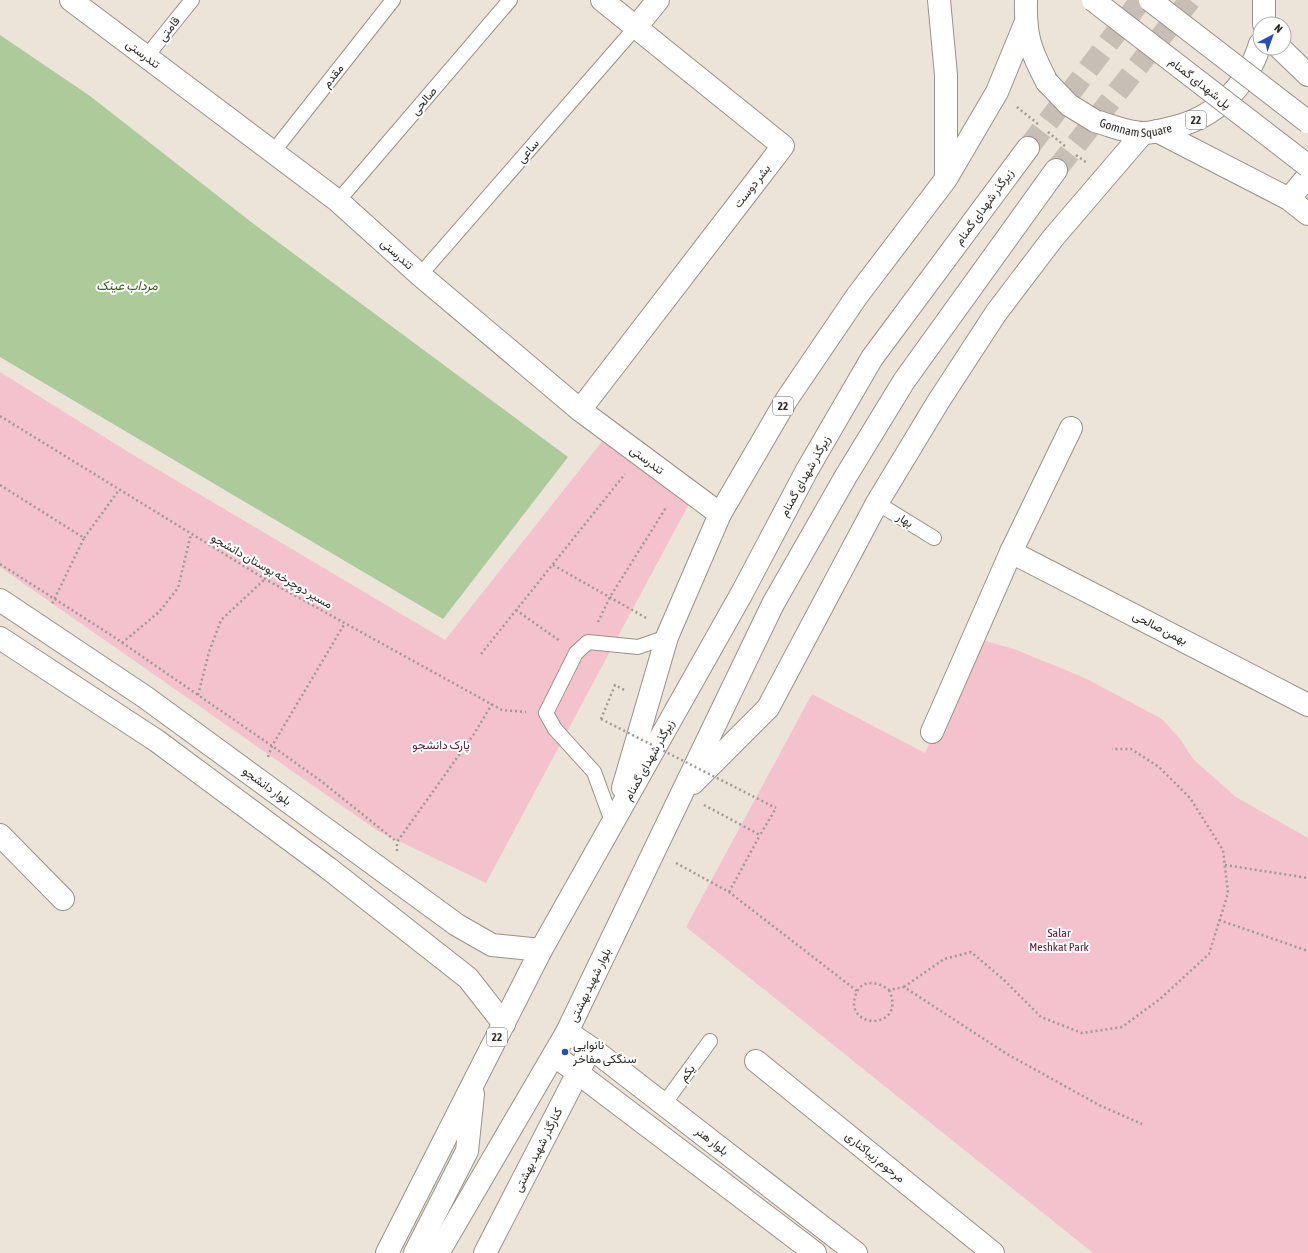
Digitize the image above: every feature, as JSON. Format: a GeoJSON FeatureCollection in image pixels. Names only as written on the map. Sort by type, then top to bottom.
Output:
{"type":"FeatureCollection","features":[{"type":"Feature","properties":{"kind":"main road","name":"تندرستی"},"geometry":{"type":"LineString","coordinates":[[71,0],[338,201],[420,275],[580,410],[720,514]]}},
{"type":"Feature","properties":{"kind":"main road","name":"بشر دوست"},"geometry":{"type":"LineString","coordinates":[[580,410],[782,146],[602,0]]}},
{"type":"Feature","properties":{"kind":"main road"},"geometry":{"type":"LineString","coordinates":[[636,28],[658,0]]}},
{"type":"Feature","properties":{"kind":"main road"},"geometry":{"type":"LineString","coordinates":[[938,0],[946,74],[946,179]]}},
{"type":"Feature","properties":{"kind":"main road","name":"Gomnam Square"},"geometry":{"type":"LineString","coordinates":[[1026,0],[1025,24],[1032,54],[1047,82],[1069,104],[1096,121],[1150,132],[1187,124],[1215,110],[1238,88],[1255,62],[1257,56]]}},
{"type":"Feature","properties":{"kind":"main road","name":"پل شهدای گمنام"},"geometry":{"type":"LineString","coordinates":[[1093,0],[1308,166]]}},
{"type":"Feature","properties":{"kind":"main road"},"geometry":{"type":"LineString","coordinates":[[1150,0],[1308,122]]}},
{"type":"Feature","properties":{"kind":"main road"},"geometry":{"type":"LineString","coordinates":[[1264,0],[1264,16]]}},
{"type":"Feature","properties":{"kind":"main road","name":"22"},"geometry":{"type":"LineString","coordinates":[[387,1253],[541,950],[613,824],[668,634],[720,514],[796,386],[857,296],[946,179],[997,92],[1025,24]]}},
{"type":"Feature","properties":{"kind":"main road"},"geometry":{"type":"LineString","coordinates":[[1289,56],[1308,74]]}},
{"type":"Feature","properties":{"kind":"main road"},"geometry":{"type":"LineString","coordinates":[[682,793],[768,708],[877,503],[938,402],[996,313],[1053,238],[1150,132],[1289,199],[1308,214]]}},
{"type":"Feature","properties":{"kind":"main road","name":"زیرگذر شهدای گمنام"},"geometry":{"type":"LineString","coordinates":[[613,824],[742,593],[807,470],[872,358],[1028,148]]}},
{"type":"Feature","properties":{"kind":"main road"},"geometry":{"type":"LineString","coordinates":[[682,793],[773,604],[846,476],[904,381],[1056,170]]}},
{"type":"Feature","properties":{"kind":"main road"},"geometry":{"type":"LineString","coordinates":[[1289,199],[1308,176]]}},
{"type":"Feature","properties":{"kind":"main road"},"geometry":{"type":"LineString","coordinates":[[932,732],[1011,552],[1071,428]]}},
{"type":"Feature","properties":{"kind":"main road","name":"بهمن صالحی"},"geometry":{"type":"LineString","coordinates":[[1011,552],[1308,705]]}},
{"type":"Feature","properties":{"kind":"main road","name":"بلوار دانشجو"},"geometry":{"type":"LineString","coordinates":[[0,600],[145,697],[457,925],[492,945],[541,950]]}},
{"type":"Feature","properties":{"kind":"main road"},"geometry":{"type":"LineString","coordinates":[[0,638],[157,741],[328,868],[440,954],[468,978],[504,1024]]}},
{"type":"Feature","properties":{"kind":"main road"},"geometry":{"type":"LineString","coordinates":[[128,722],[145,697]]}},
{"type":"Feature","properties":{"kind":"main road","name":"بلوار شهید بهشتی"},"geometry":{"type":"LineString","coordinates":[[438,1253],[567,1032],[682,793]]}},
{"type":"Feature","properties":{"kind":"main road"},"geometry":{"type":"LineString","coordinates":[[0,835],[63,899]]}},
{"type":"Feature","properties":{"kind":"main road"},"geometry":{"type":"LineString","coordinates":[[440,954],[449,955],[458,950],[462,942],[462,933],[457,925]]}},
{"type":"Feature","properties":{"kind":"main road","name":"بلوار هنر"},"geometry":{"type":"LineString","coordinates":[[567,1032],[591,1048],[856,1253]]}},
{"type":"Feature","properties":{"kind":"main road","name":"کنارگذر شهید بهشتی"},"geometry":{"type":"LineString","coordinates":[[485,1253],[591,1048]]}},
{"type":"Feature","properties":{"kind":"main road"},"geometry":{"type":"LineString","coordinates":[[554,1055],[815,1253]]}},
{"type":"Feature","properties":{"kind":"main road","name":"مرحوم زیباکناری"},"geometry":{"type":"LineString","coordinates":[[756,1061],[993,1253]]}},
{"type":"Feature","properties":{"kind":"main road"},"geometry":{"type":"LineString","coordinates":[[415,1253],[467,1151],[474,1081]]}},
{"type":"Feature","properties":{"kind":"lane","name":"قامتی"},"geometry":{"type":"LineString","coordinates":[[146,57],[192,0]]}},
{"type":"Feature","properties":{"kind":"lane","name":"مقدم"},"geometry":{"type":"LineString","coordinates":[[272,152],[393,0]]}},
{"type":"Feature","properties":{"kind":"lane","name":"صالحی"},"geometry":{"type":"LineString","coordinates":[[338,201],[510,0]]}},
{"type":"Feature","properties":{"kind":"lane","name":"ساعی"},"geometry":{"type":"LineString","coordinates":[[420,275],[636,28]]}},
{"type":"Feature","properties":{"kind":"lane","name":"بهار"},"geometry":{"type":"LineString","coordinates":[[877,503],[934,538]]}},
{"type":"Feature","properties":{"kind":"lane"},"geometry":{"type":"LineString","coordinates":[[613,824],[594,772],[555,730],[546,713],[576,653],[588,642],[638,647],[668,634]]}},
{"type":"Feature","properties":{"kind":"lane","name":"یکم"},"geometry":{"type":"LineString","coordinates":[[664,1104],[710,1041]]}},
{"type":"Feature","properties":{"kind":"path","name":"مسیر دوچرخه بوستان دانشجو"},"geometry":{"type":"LineString","coordinates":[[0,416],[265,579],[502,710],[546,713]]}},
{"type":"Feature","properties":{"kind":"path"},"geometry":{"type":"LineString","coordinates":[[481,654],[640,455]]}},
{"type":"Feature","properties":{"kind":"path"},"geometry":{"type":"LineString","coordinates":[[0,485],[84,538]]}},
{"type":"Feature","properties":{"kind":"path"},"geometry":{"type":"LineString","coordinates":[[588,642],[610,597],[680,485]]}},
{"type":"Feature","properties":{"kind":"path"},"geometry":{"type":"LineString","coordinates":[[44,630],[54,598],[84,538],[119,490]]}},
{"type":"Feature","properties":{"kind":"path"},"geometry":{"type":"LineString","coordinates":[[122,643],[159,612],[178,588],[191,534]]}},
{"type":"Feature","properties":{"kind":"path"},"geometry":{"type":"LineString","coordinates":[[0,564],[122,643],[272,746],[321,781],[397,842]]}},
{"type":"Feature","properties":{"kind":"path"},"geometry":{"type":"LineString","coordinates":[[553,565],[610,597],[668,634]]}},
{"type":"Feature","properties":{"kind":"path"},"geometry":{"type":"LineString","coordinates":[[198,695],[209,652],[221,620],[265,579]]}},
{"type":"Feature","properties":{"kind":"path"},"geometry":{"type":"LineString","coordinates":[[516,610],[576,653]]}},
{"type":"Feature","properties":{"kind":"path"},"geometry":{"type":"LineString","coordinates":[[260,781],[272,746],[345,623]]}},
{"type":"Feature","properties":{"kind":"path"},"geometry":{"type":"LineString","coordinates":[[648,703],[615,685],[601,719],[776,808],[729,892]]}},
{"type":"Feature","properties":{"kind":"path"},"geometry":{"type":"LineString","coordinates":[[397,882],[397,842],[474,734],[492,704]]}},
{"type":"Feature","properties":{"kind":"path"},"geometry":{"type":"LineString","coordinates":[[889,990],[904,987],[944,959],[971,952],[1003,979],[1041,1017],[1082,1033],[1122,1027],[1160,999],[1209,954],[1228,893],[1223,850],[1185,793],[1159,767],[1131,749],[1112,749]]}},
{"type":"Feature","properties":{"kind":"path"},"geometry":{"type":"LineString","coordinates":[[682,793],[760,835]]}},
{"type":"Feature","properties":{"kind":"path"},"geometry":{"type":"LineString","coordinates":[[654,851],[729,892],[857,991]]}},
{"type":"Feature","properties":{"kind":"path"},"geometry":{"type":"LineString","coordinates":[[1225,865],[1308,878]]}},
{"type":"Feature","properties":{"kind":"path"},"geometry":{"type":"LineString","coordinates":[[1219,920],[1308,952]]}},
{"type":"Feature","properties":{"kind":"path"},"geometry":{"type":"LineString","coordinates":[[873,982],[882,984],[889,990],[893,999],[892,1008],[887,1016],[879,1021],[869,1021],[861,1017],[855,1009],[854,1000],[857,991],[864,984],[873,982]]}},
{"type":"Feature","properties":{"kind":"path"},"geometry":{"type":"LineString","coordinates":[[904,987],[1008,1054],[1099,1105],[1142,1124]]}},
{"type":"Feature","properties":{"kind":"green space","name":"پارک دانشجو"},"geometry":{"type":"Polygon","coordinates":[[[0,372],[130,453],[445,640],[604,439],[690,502],[486,883],[378,831],[0,567],[0,372]]]}},
{"type":"Feature","properties":{"kind":"green space","name":"Salar Meshkat Park"},"geometry":{"type":"Polygon","coordinates":[[[975,638],[1014,649],[1085,678],[1162,719],[1180,739],[1194,760],[1236,797],[1308,838],[1308,1253],[1093,1253],[686,927],[812,694],[925,753],[975,638]]]}},
{"type":"Feature","properties":{"kind":"water","name":"مرداب عینک"},"geometry":{"type":"Polygon","coordinates":[[[0,35],[90,96],[255,225],[568,457],[443,619],[0,357],[0,35]]]}},
{"type":"Feature","properties":{"kind":"tunnel"},"geometry":{"type":"LineString","coordinates":[[1028,148],[1141,0]]}},
{"type":"Feature","properties":{"kind":"tunnel"},"geometry":{"type":"LineString","coordinates":[[1056,170],[1190,0]]}},
{"type":"Feature","properties":{"kind":"place","name":"نانوایی سنگکی مفاخر"},"geometry":{"type":"Point","coordinates":[565,1052]}}]}
